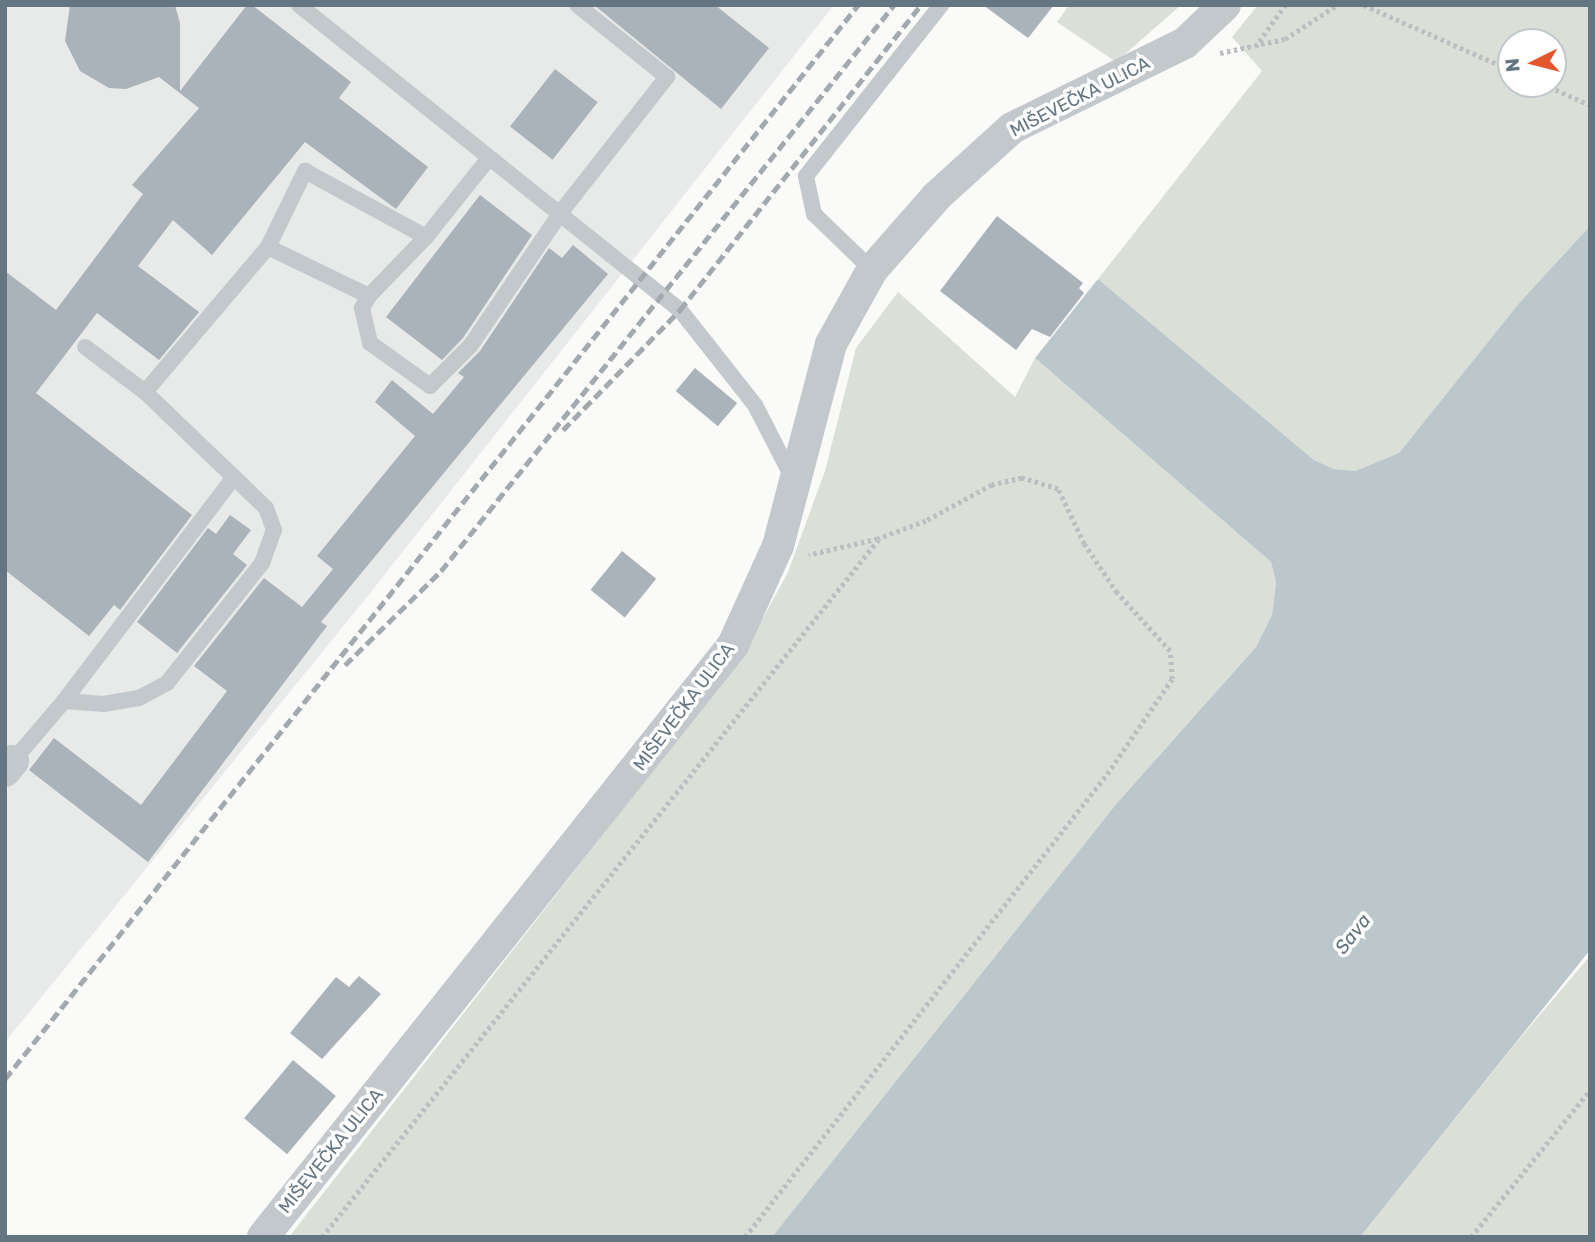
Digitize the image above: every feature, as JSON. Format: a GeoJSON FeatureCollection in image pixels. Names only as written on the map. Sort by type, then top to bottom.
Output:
{"type":"FeatureCollection","features":[{"type":"Feature","properties":{"kind":"street","name":"MIŠEVEČKA ULICA"},"geometry":{"type":"LineString","coordinates":[[262,1237],[702,689],[733,645],[768,571],[831,344],[872,270],[937,196],[1012,128],[1185,43],[1225,5]]}},
{"type":"Feature","properties":{"kind":"lane"},"geometry":{"type":"LineString","coordinates":[[299,5],[488,158],[561,212],[689,319],[755,405],[794,481]]}},
{"type":"Feature","properties":{"kind":"lane"},"geometry":{"type":"LineString","coordinates":[[488,158],[426,237],[369,296],[362,308],[370,343],[430,386],[471,345],[561,212],[667,77],[577,5]]}},
{"type":"Feature","properties":{"kind":"lane"},"geometry":{"type":"LineString","coordinates":[[872,270],[814,214],[807,176],[941,5]]}},
{"type":"Feature","properties":{"kind":"lane"},"geometry":{"type":"LineString","coordinates":[[145,392],[268,247],[305,171],[426,237]]}},
{"type":"Feature","properties":{"kind":"lane"},"geometry":{"type":"LineString","coordinates":[[268,247],[369,296]]}},
{"type":"Feature","properties":{"kind":"lane"},"geometry":{"type":"LineString","coordinates":[[64,701],[104,704],[139,698],[167,683],[262,563],[274,530],[266,508],[145,392],[85,348]]}},
{"type":"Feature","properties":{"kind":"lane"},"geometry":{"type":"LineString","coordinates":[[9,766],[64,701],[233,478]]}},
{"type":"Feature","properties":{"kind":"path"},"geometry":{"type":"LineString","coordinates":[[1255,47],[1285,5]]}},
{"type":"Feature","properties":{"kind":"path"},"geometry":{"type":"LineString","coordinates":[[1185,43],[1229,54],[1285,39],[1336,5]]}},
{"type":"Feature","properties":{"kind":"path"},"geometry":{"type":"LineString","coordinates":[[1364,5],[1497,64]]}},
{"type":"Feature","properties":{"kind":"path"},"geometry":{"type":"LineString","coordinates":[[1567,95],[1590,105]]}},
{"type":"Feature","properties":{"kind":"path"},"geometry":{"type":"LineString","coordinates":[[745,1237],[1107,774],[1172,679],[1170,651],[1117,593],[1084,544],[1058,489],[1022,478],[992,485],[926,521],[878,539],[825,548],[768,571]]}},
{"type":"Feature","properties":{"kind":"path"},"geometry":{"type":"LineString","coordinates":[[322,1237],[878,539]]}},
{"type":"Feature","properties":{"kind":"path"},"geometry":{"type":"LineString","coordinates":[[1471,1237],[1587,1099],[1590,1090]]}},
{"type":"Feature","properties":{"kind":"shaded area"},"geometry":{"type":"Polygon","coordinates":[[[5,5],[834,5],[367,597],[5,1042],[5,5]]]}},
{"type":"Feature","properties":{"kind":"shaded area"},"geometry":{"type":"Polygon","coordinates":[[[1069,5],[1181,5],[1116,62],[1057,22],[1069,5]]]}},
{"type":"Feature","properties":{"kind":"shaded area"},"geometry":{"type":"Polygon","coordinates":[[[1258,5],[1590,5],[1590,226],[1520,302],[1399,453],[1355,471],[1334,469],[1314,460],[1098,279],[1262,71],[1232,37],[1258,5]]]}},
{"type":"Feature","properties":{"kind":"shaded area"},"geometry":{"type":"Polygon","coordinates":[[[898,292],[1015,397],[1035,358],[1271,562],[1276,582],[1272,615],[1256,647],[1117,803],[772,1237],[289,1237],[743,655],[788,572],[825,471],[856,348],[898,292]]]}},
{"type":"Feature","properties":{"kind":"shaded area"},"geometry":{"type":"Polygon","coordinates":[[[1590,956],[1590,1237],[1360,1237],[1515,1044],[1590,956]]]}},
{"type":"Feature","properties":{"kind":"water","name":"Sava"},"geometry":{"type":"Polygon","coordinates":[[[1590,226],[1590,950],[1360,1237],[772,1237],[1117,803],[1256,647],[1272,615],[1276,582],[1271,562],[1035,358],[1098,279],[1314,460],[1334,469],[1355,471],[1399,453],[1520,302],[1590,226]]]}},
{"type":"Feature","properties":{"kind":"building"},"geometry":{"type":"Polygon","coordinates":[[[70,5],[175,5],[180,23],[180,91],[247,5],[252,5],[351,82],[339,98],[428,167],[396,209],[305,142],[212,255],[173,220],[138,266],[199,312],[159,360],[97,313],[36,393],[192,515],[120,610],[114,605],[89,636],[5,570],[5,271],[56,310],[143,194],[132,185],[199,108],[159,77],[126,89],[109,88],[80,71],[65,41],[70,5]]]}},
{"type":"Feature","properties":{"kind":"building"},"geometry":{"type":"Polygon","coordinates":[[[594,5],[715,5],[769,48],[721,109],[594,5]]]}},
{"type":"Feature","properties":{"kind":"building"},"geometry":{"type":"Polygon","coordinates":[[[983,5],[1054,5],[1028,38],[983,5]]]}},
{"type":"Feature","properties":{"kind":"building"},"geometry":{"type":"Polygon","coordinates":[[[555,69],[598,102],[553,160],[510,127],[555,69]]]}},
{"type":"Feature","properties":{"kind":"building"},"geometry":{"type":"Polygon","coordinates":[[[480,195],[532,235],[463,338],[442,360],[386,317],[480,195]]]}},
{"type":"Feature","properties":{"kind":"building"},"geometry":{"type":"Polygon","coordinates":[[[997,216],[1083,283],[1079,288],[1084,293],[1050,337],[1032,329],[1016,350],[940,291],[997,216]]]}},
{"type":"Feature","properties":{"kind":"building"},"geometry":{"type":"Polygon","coordinates":[[[573,245],[608,274],[321,622],[327,626],[148,862],[29,770],[54,738],[141,805],[227,691],[194,666],[264,578],[302,607],[333,569],[317,556],[415,436],[375,402],[392,380],[433,414],[464,377],[458,373],[480,351],[549,248],[562,258],[573,245]]]}},
{"type":"Feature","properties":{"kind":"building"},"geometry":{"type":"Polygon","coordinates":[[[695,368],[737,403],[718,426],[676,391],[695,368]]]}},
{"type":"Feature","properties":{"kind":"building"},"geometry":{"type":"Polygon","coordinates":[[[230,515],[251,530],[233,554],[247,565],[177,653],[137,622],[208,528],[216,534],[230,515]]]}},
{"type":"Feature","properties":{"kind":"building"},"geometry":{"type":"Polygon","coordinates":[[[622,551],[656,579],[625,618],[591,590],[622,551]]]}},
{"type":"Feature","properties":{"kind":"building"},"geometry":{"type":"Polygon","coordinates":[[[359,976],[381,994],[322,1059],[290,1033],[336,977],[349,987],[359,976]]]}},
{"type":"Feature","properties":{"kind":"building"},"geometry":{"type":"Polygon","coordinates":[[[293,1060],[336,1096],[287,1154],[244,1118],[293,1060]]]}},
{"type":"Feature","properties":{"kind":"railway"},"geometry":{"type":"LineString","coordinates":[[5,1079],[858,5]]}},
{"type":"Feature","properties":{"kind":"railway"},"geometry":{"type":"LineString","coordinates":[[345,665],[441,571],[894,5]]}},
{"type":"Feature","properties":{"kind":"railway"},"geometry":{"type":"LineString","coordinates":[[563,430],[680,310],[921,5]]}}]}
